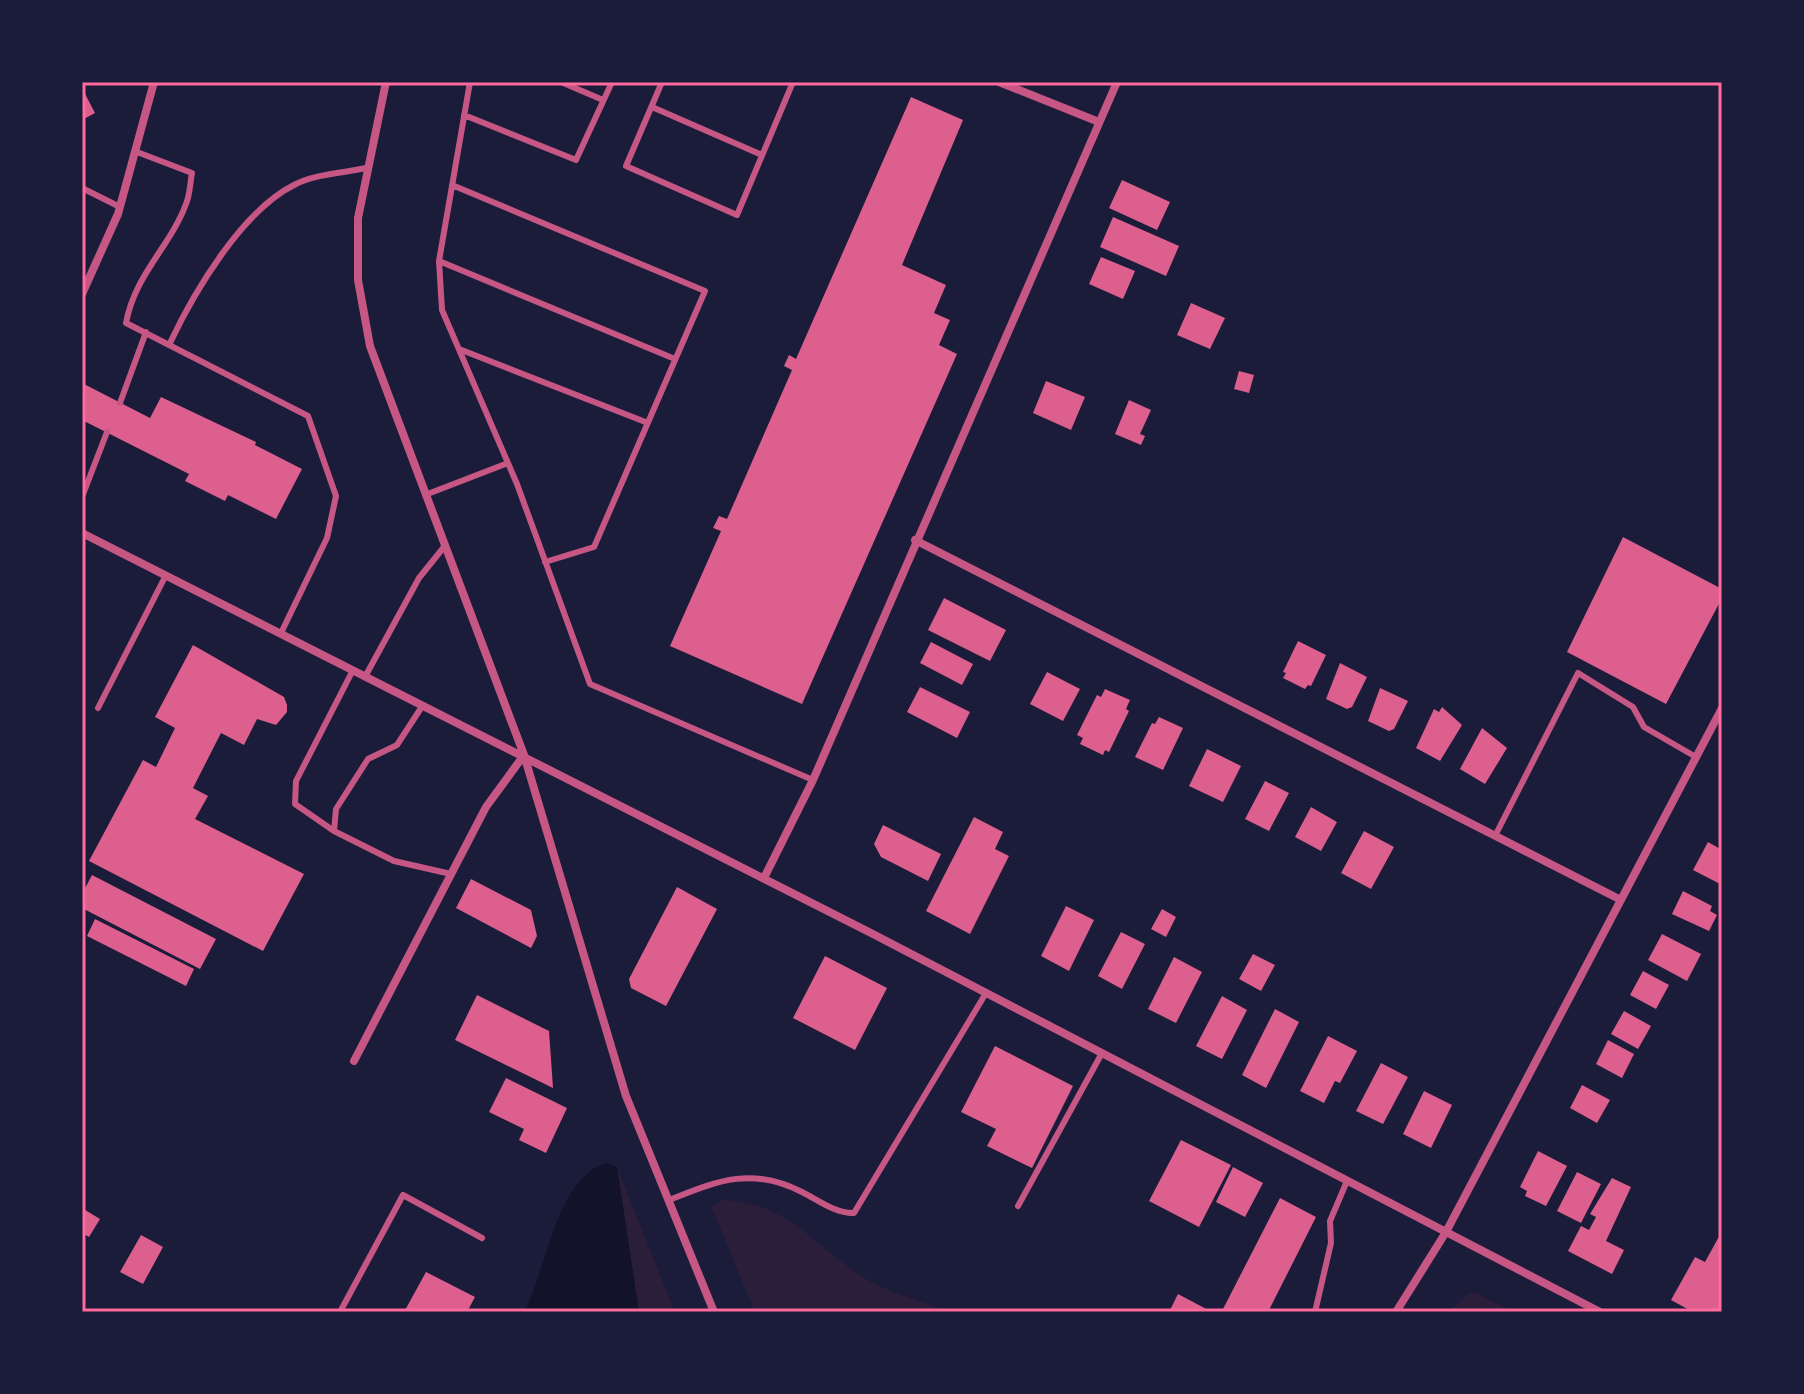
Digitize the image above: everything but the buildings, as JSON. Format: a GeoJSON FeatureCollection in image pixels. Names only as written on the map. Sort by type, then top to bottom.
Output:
{"type":"FeatureCollection","features":[{"type":"Feature","properties":{"kind":"street"},"geometry":{"type":"LineString","coordinates":[[82,294],[120,207],[154,82]]}},
{"type":"Feature","properties":{"kind":"street"},"geometry":{"type":"LineString","coordinates":[[386,82],[358,218],[358,280],[370,346],[524,755],[626,1096],[714,1312]]}},
{"type":"Feature","properties":{"kind":"street"},"geometry":{"type":"LineString","coordinates":[[999,82],[1099,122]]}},
{"type":"Feature","properties":{"kind":"street"},"geometry":{"type":"LineString","coordinates":[[764,878],[813,780],[1117,82]]}},
{"type":"Feature","properties":{"kind":"street"},"geometry":{"type":"LineString","coordinates":[[82,533],[764,878],[1600,1312]]}},
{"type":"Feature","properties":{"kind":"street"},"geometry":{"type":"LineString","coordinates":[[915,540],[1621,900]]}},
{"type":"Feature","properties":{"kind":"street"},"geometry":{"type":"LineString","coordinates":[[1396,1312],[1446,1232],[1722,708]]}},
{"type":"Feature","properties":{"kind":"street"},"geometry":{"type":"LineString","coordinates":[[354,1061],[486,807],[524,755]]}},
{"type":"Feature","properties":{"kind":"lane"},"geometry":{"type":"LineString","coordinates":[[470,82],[439,261],[442,310],[508,463],[590,684],[813,780]]}},
{"type":"Feature","properties":{"kind":"lane"},"geometry":{"type":"LineString","coordinates":[[561,82],[603,100]]}},
{"type":"Feature","properties":{"kind":"lane"},"geometry":{"type":"LineString","coordinates":[[464,115],[576,160],[612,82]]}},
{"type":"Feature","properties":{"kind":"lane"},"geometry":{"type":"LineString","coordinates":[[662,82],[626,166],[737,215],[792,84],[780,82]]}},
{"type":"Feature","properties":{"kind":"lane"},"geometry":{"type":"LineString","coordinates":[[652,107],[762,155]]}},
{"type":"Feature","properties":{"kind":"lane"},"geometry":{"type":"LineString","coordinates":[[137,152],[192,173],[186,204],[129,305],[126,323],[308,416],[336,496],[327,538],[281,633]]}},
{"type":"Feature","properties":{"kind":"lane"},"geometry":{"type":"LineString","coordinates":[[170,343],[190,299],[255,215],[295,184],[366,168]]}},
{"type":"Feature","properties":{"kind":"lane"},"geometry":{"type":"LineString","coordinates":[[452,185],[705,291],[594,547],[545,562]]}},
{"type":"Feature","properties":{"kind":"lane"},"geometry":{"type":"LineString","coordinates":[[82,188],[120,207]]}},
{"type":"Feature","properties":{"kind":"lane"},"geometry":{"type":"LineString","coordinates":[[439,261],[675,359]]}},
{"type":"Feature","properties":{"kind":"lane"},"geometry":{"type":"LineString","coordinates":[[120,403],[146,332]]}},
{"type":"Feature","properties":{"kind":"lane"},"geometry":{"type":"LineString","coordinates":[[459,349],[648,423]]}},
{"type":"Feature","properties":{"kind":"lane"},"geometry":{"type":"LineString","coordinates":[[82,497],[107,432]]}},
{"type":"Feature","properties":{"kind":"lane"},"geometry":{"type":"LineString","coordinates":[[424,495],[508,463]]}},
{"type":"Feature","properties":{"kind":"lane"},"geometry":{"type":"LineString","coordinates":[[366,675],[419,578],[444,547]]}},
{"type":"Feature","properties":{"kind":"lane"},"geometry":{"type":"LineString","coordinates":[[98,708],[166,575]]}},
{"type":"Feature","properties":{"kind":"lane"},"geometry":{"type":"LineString","coordinates":[[353,670],[296,781],[295,804],[334,831],[394,861],[451,874]]}},
{"type":"Feature","properties":{"kind":"lane"},"geometry":{"type":"LineString","coordinates":[[1496,834],[1578,673],[1633,707],[1644,727],[1696,757]]}},
{"type":"Feature","properties":{"kind":"lane"},"geometry":{"type":"LineString","coordinates":[[334,831],[336,809],[368,759],[397,745],[423,705]]}},
{"type":"Feature","properties":{"kind":"lane"},"geometry":{"type":"LineString","coordinates":[[669,1200],[721,1179],[756,1179],[792,1187],[844,1213],[854,1213],[986,993]]}},
{"type":"Feature","properties":{"kind":"lane"},"geometry":{"type":"LineString","coordinates":[[1018,1206],[1102,1053]]}},
{"type":"Feature","properties":{"kind":"lane"},"geometry":{"type":"LineString","coordinates":[[1315,1312],[1331,1243],[1330,1221],[1347,1181]]}},
{"type":"Feature","properties":{"kind":"lane"},"geometry":{"type":"LineString","coordinates":[[340,1312],[403,1195],[482,1238]]}},
{"type":"Feature","properties":{"kind":"shaded area"},"geometry":{"type":"Polygon","coordinates":[[[606,1163],[617,1167],[639,1312],[524,1312],[564,1206],[589,1172],[606,1163]]]}},
{"type":"Feature","properties":{"kind":"shaded area"},"geometry":{"type":"Polygon","coordinates":[[[617,1167],[675,1312],[639,1312],[617,1167]]]}},
{"type":"Feature","properties":{"kind":"shaded area"},"geometry":{"type":"Polygon","coordinates":[[[722,1200],[762,1207],[794,1224],[865,1278],[950,1312],[755,1312],[711,1206],[722,1200]]]}},
{"type":"Feature","properties":{"kind":"shaded area"},"geometry":{"type":"Polygon","coordinates":[[[1476,1293],[1513,1312],[1448,1312],[1468,1294],[1476,1293]]]}}]}
